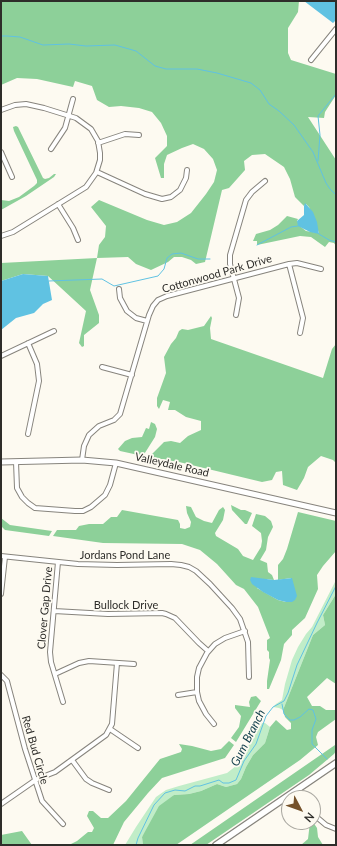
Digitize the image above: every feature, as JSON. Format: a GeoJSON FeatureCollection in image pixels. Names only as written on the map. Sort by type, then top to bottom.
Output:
{"type":"FeatureCollection","features":[{"type":"Feature","properties":{"kind":"main road"},"geometry":{"type":"LineString","coordinates":[[297,790],[336,763]]}},
{"type":"Feature","properties":{"kind":"main road"},"geometry":{"type":"LineString","coordinates":[[216,845],[281,801]]}},
{"type":"Feature","properties":{"kind":"street"},"geometry":{"type":"LineString","coordinates":[[311,60],[336,29]]}},
{"type":"Feature","properties":{"kind":"street"},"geometry":{"type":"LineString","coordinates":[[51,149],[65,128],[73,99]]}},
{"type":"Feature","properties":{"kind":"street"},"geometry":{"type":"LineString","coordinates":[[1,110],[15,105],[26,104],[76,118],[86,124],[94,134],[98,143],[100,160],[97,172],[86,187],[13,232],[1,236]]}},
{"type":"Feature","properties":{"kind":"street"},"geometry":{"type":"LineString","coordinates":[[98,143],[125,134],[139,135]]}},
{"type":"Feature","properties":{"kind":"street"},"geometry":{"type":"LineString","coordinates":[[1,152],[12,177]]}},
{"type":"Feature","properties":{"kind":"street"},"geometry":{"type":"LineString","coordinates":[[97,172],[145,194],[162,199],[171,197],[180,190],[186,178],[187,170]]}},
{"type":"Feature","properties":{"kind":"street"},"geometry":{"type":"LineString","coordinates":[[236,315],[239,298],[229,259],[244,205],[248,196],[265,181]]}},
{"type":"Feature","properties":{"kind":"street"},"geometry":{"type":"LineString","coordinates":[[58,204],[73,228],[78,240]]}},
{"type":"Feature","properties":{"kind":"street","name":"Cottonwood Park Drive"},"geometry":{"type":"LineString","coordinates":[[82,460],[84,446],[89,435],[99,426],[114,420],[120,414],[153,306],[161,298],[289,264],[297,263],[321,269]]}},
{"type":"Feature","properties":{"kind":"street"},"geometry":{"type":"LineString","coordinates":[[289,264],[303,318],[300,333]]}},
{"type":"Feature","properties":{"kind":"street"},"geometry":{"type":"LineString","coordinates":[[119,288],[120,298],[127,311],[136,318],[148,321]]}},
{"type":"Feature","properties":{"kind":"street"},"geometry":{"type":"LineString","coordinates":[[1,356],[54,331]]}},
{"type":"Feature","properties":{"kind":"street"},"geometry":{"type":"LineString","coordinates":[[28,344],[37,364],[39,381],[28,434]]}},
{"type":"Feature","properties":{"kind":"street"},"geometry":{"type":"LineString","coordinates":[[102,367],[132,376]]}},
{"type":"Feature","properties":{"kind":"street","name":"Valleydale Road"},"geometry":{"type":"LineString","coordinates":[[1,462],[82,460],[116,463],[336,513]]}},
{"type":"Feature","properties":{"kind":"street"},"geometry":{"type":"LineString","coordinates":[[16,462],[17,488],[22,497],[28,503],[35,508],[75,511],[83,511],[91,507],[105,495],[110,485],[116,463]]}},
{"type":"Feature","properties":{"kind":"street"},"geometry":{"type":"LineString","coordinates":[[1,594],[3,556]]}},
{"type":"Feature","properties":{"kind":"street","name":"Jordans Pond Lane"},"geometry":{"type":"LineString","coordinates":[[3,556],[102,566],[181,564],[189,567],[202,576],[232,608],[245,630],[248,642],[249,677]]}},
{"type":"Feature","properties":{"kind":"street","name":"Clover Gap Drive"},"geometry":{"type":"LineString","coordinates":[[58,562],[50,652],[51,662],[63,702]]}},
{"type":"Feature","properties":{"kind":"street","name":"Bullock Drive"},"geometry":{"type":"LineString","coordinates":[[54,611],[108,614],[166,614],[175,618],[208,651]]}},
{"type":"Feature","properties":{"kind":"street"},"geometry":{"type":"LineString","coordinates":[[214,724],[206,714],[199,701],[197,692],[197,677],[199,668],[208,651],[215,644],[225,638],[245,630]]}},
{"type":"Feature","properties":{"kind":"street"},"geometry":{"type":"LineString","coordinates":[[55,674],[79,662],[89,661],[134,664]]}},
{"type":"Feature","properties":{"kind":"street"},"geometry":{"type":"LineString","coordinates":[[1,804],[34,781],[55,772],[106,734],[110,729],[113,718],[117,663]]}},
{"type":"Feature","properties":{"kind":"street","name":"Red Bud Circle"},"geometry":{"type":"LineString","coordinates":[[1,675],[7,681],[10,689],[34,781],[44,806],[63,824]]}},
{"type":"Feature","properties":{"kind":"street"},"geometry":{"type":"LineString","coordinates":[[178,695],[197,692]]}},
{"type":"Feature","properties":{"kind":"street"},"geometry":{"type":"LineString","coordinates":[[110,729],[138,748]]}},
{"type":"Feature","properties":{"kind":"street"},"geometry":{"type":"LineString","coordinates":[[72,760],[86,779],[109,790]]}},
{"type":"Feature","properties":{"kind":"street"},"geometry":{"type":"LineString","coordinates":[[321,820],[336,829]]}},
{"type":"Feature","properties":{"kind":"green space"},"geometry":{"type":"Polygon","coordinates":[[[1,1],[299,1],[298,12],[288,28],[288,53],[291,60],[336,74],[336,95],[325,112],[324,118],[308,117],[336,160],[336,246],[334,243],[329,242],[325,247],[311,237],[300,236],[257,245],[257,241],[253,241],[256,234],[270,230],[278,225],[287,216],[298,219],[297,221],[301,227],[306,231],[319,233],[309,207],[306,204],[304,206],[295,197],[290,179],[284,167],[265,154],[252,155],[244,161],[245,170],[229,188],[222,190],[205,262],[196,264],[191,260],[182,257],[174,257],[168,262],[151,270],[136,264],[128,257],[97,258],[99,245],[105,237],[106,226],[91,207],[99,200],[147,220],[164,225],[177,222],[191,213],[214,182],[217,170],[213,159],[204,149],[193,144],[182,148],[167,155],[164,164],[164,178],[161,178],[155,158],[167,146],[167,136],[161,123],[152,112],[139,108],[121,106],[109,107],[97,100],[92,86],[75,81],[73,87],[37,79],[17,78],[1,85],[1,1]]]}},
{"type":"Feature","properties":{"kind":"green space"},"geometry":{"type":"Polygon","coordinates":[[[13,127],[18,127],[43,178],[49,178],[56,174],[54,177],[26,196],[1,210],[1,200],[9,201],[19,197],[37,183],[37,180],[14,131],[13,127]]]}},
{"type":"Feature","properties":{"kind":"green space"},"geometry":{"type":"Polygon","coordinates":[[[97,258],[90,290],[99,315],[99,323],[84,335],[84,346],[82,347],[79,343],[86,311],[48,276],[23,274],[1,281],[1,263],[97,258]]]}},
{"type":"Feature","properties":{"kind":"green space"},"geometry":{"type":"Polygon","coordinates":[[[211,316],[211,339],[323,378],[332,349],[336,344],[336,463],[333,460],[321,456],[308,467],[297,490],[283,485],[282,471],[276,472],[272,480],[262,482],[179,462],[149,457],[164,442],[171,441],[180,443],[188,436],[201,430],[201,421],[186,417],[175,410],[168,410],[170,402],[163,400],[159,409],[157,406],[157,398],[166,373],[164,357],[179,331],[182,329],[188,330],[204,326],[211,316]]]}},
{"type":"Feature","properties":{"kind":"green space"},"geometry":{"type":"Polygon","coordinates":[[[151,422],[155,424],[157,429],[155,437],[143,456],[120,451],[118,449],[125,441],[132,438],[142,437],[146,428],[149,429],[151,422]]]}},
{"type":"Feature","properties":{"kind":"green space"},"geometry":{"type":"Polygon","coordinates":[[[231,505],[252,513],[247,524],[245,524],[232,510],[231,505]]]}},
{"type":"Feature","properties":{"kind":"green space"},"geometry":{"type":"Polygon","coordinates":[[[186,506],[191,507],[196,517],[212,523],[219,510],[223,507],[225,510],[223,520],[215,533],[216,536],[238,549],[243,556],[253,560],[261,547],[262,541],[261,533],[252,526],[256,514],[265,516],[271,521],[273,527],[268,537],[266,550],[260,560],[267,563],[268,572],[272,575],[274,580],[265,579],[257,588],[278,600],[286,602],[292,602],[291,578],[278,580],[278,565],[283,559],[287,549],[298,512],[336,521],[336,551],[317,575],[318,589],[305,618],[292,630],[292,635],[284,644],[281,660],[269,689],[267,689],[267,681],[270,660],[269,652],[267,650],[267,640],[270,638],[258,607],[244,589],[236,585],[217,564],[200,550],[182,544],[103,543],[53,536],[57,530],[76,530],[79,526],[103,524],[111,517],[117,517],[122,510],[178,520],[180,528],[185,529],[190,527],[191,522],[186,506]]]}},
{"type":"Feature","properties":{"kind":"green space"},"geometry":{"type":"Polygon","coordinates":[[[1,518],[10,525],[52,531],[49,536],[5,530],[1,526],[1,518]]]}},
{"type":"Feature","properties":{"kind":"green space"},"geometry":{"type":"Polygon","coordinates":[[[336,580],[336,594],[323,615],[325,625],[313,635],[283,710],[273,707],[282,700],[292,660],[298,647],[312,627],[336,580]]]}},
{"type":"Feature","properties":{"kind":"green space"},"geometry":{"type":"Polygon","coordinates":[[[336,594],[336,684],[327,678],[307,697],[312,706],[320,706],[326,710],[336,710],[336,719],[318,732],[316,737],[318,745],[300,760],[176,845],[143,845],[142,837],[159,806],[174,795],[189,794],[201,791],[217,784],[226,787],[237,784],[253,755],[265,743],[270,727],[276,720],[287,730],[291,729],[291,723],[285,717],[283,710],[313,635],[325,625],[323,615],[336,594]]]}},
{"type":"Feature","properties":{"kind":"green space"},"geometry":{"type":"Polygon","coordinates":[[[256,696],[261,701],[236,742],[231,738],[239,727],[241,716],[235,708],[235,705],[250,707],[249,702],[251,697],[256,696]]]}},
{"type":"Feature","properties":{"kind":"green space"},"geometry":{"type":"Polygon","coordinates":[[[262,723],[265,723],[270,727],[265,743],[253,755],[237,784],[226,787],[217,784],[201,791],[189,794],[174,795],[142,837],[143,845],[125,845],[156,797],[166,790],[227,773],[236,766],[262,723]]]}},
{"type":"Feature","properties":{"kind":"green space"},"geometry":{"type":"Polygon","coordinates":[[[229,741],[234,745],[225,758],[162,778],[124,822],[113,845],[69,845],[77,841],[88,832],[92,832],[94,828],[87,816],[89,811],[93,811],[101,818],[108,818],[126,801],[160,759],[181,752],[182,749],[179,744],[211,751],[221,749],[229,741]]]}},
{"type":"Feature","properties":{"kind":"green space"},"geometry":{"type":"Polygon","coordinates":[[[335,745],[336,751],[334,754],[309,775],[287,790],[281,790],[281,794],[206,845],[190,845],[335,745]]]}},
{"type":"Feature","properties":{"kind":"green space"},"geometry":{"type":"Polygon","coordinates":[[[309,830],[317,830],[318,837],[323,845],[301,845],[308,839],[309,830]]]}},
{"type":"Feature","properties":{"kind":"green space"},"geometry":{"type":"Polygon","coordinates":[[[22,831],[32,845],[1,845],[1,835],[22,831]]]}},
{"type":"Feature","properties":{"kind":"water"},"geometry":{"type":"Polygon","coordinates":[[[304,1],[336,1],[336,20],[333,23],[304,1]]]}},
{"type":"Feature","properties":{"kind":"water"},"geometry":{"type":"Polygon","coordinates":[[[305,203],[313,212],[317,222],[319,234],[310,232],[298,226],[297,221],[304,215],[305,203]]]}},
{"type":"Feature","properties":{"kind":"water"},"geometry":{"type":"Polygon","coordinates":[[[23,274],[48,276],[52,300],[43,304],[34,313],[16,318],[1,330],[1,281],[23,274]]]}},
{"type":"Feature","properties":{"kind":"water"},"geometry":{"type":"Polygon","coordinates":[[[251,577],[274,580],[292,578],[297,596],[292,602],[278,600],[252,584],[250,580],[251,577]]]}},
{"type":"Feature","properties":{"kind":"waterway"},"geometry":{"type":"LineString","coordinates":[[1,36],[20,37],[43,45],[115,45],[136,51],[155,66],[166,69],[197,69],[251,83],[260,90],[269,104],[294,125],[313,152],[326,183],[336,195]]}},
{"type":"Feature","properties":{"kind":"waterway"},"geometry":{"type":"LineString","coordinates":[[318,161],[320,135],[318,116],[336,94]]}},
{"type":"Feature","properties":{"kind":"waterway"},"geometry":{"type":"LineString","coordinates":[[257,245],[291,227],[298,226]]}},
{"type":"Feature","properties":{"kind":"waterway"},"geometry":{"type":"LineString","coordinates":[[319,234],[336,242]]}},
{"type":"Feature","properties":{"kind":"waterway"},"geometry":{"type":"LineString","coordinates":[[49,281],[102,279],[114,286],[158,276],[164,269],[167,258],[172,254],[181,253],[198,259],[210,259]]}},
{"type":"Feature","properties":{"kind":"waterway","name":"Gum Branch"},"geometry":{"type":"LineString","coordinates":[[136,845],[154,805],[165,793],[175,790],[185,791],[195,786],[200,786],[219,780],[223,783],[229,783],[236,780],[244,761],[256,744],[266,716],[273,707],[284,701],[297,665],[336,586]]}},
{"type":"Feature","properties":{"kind":"waterway"},"geometry":{"type":"LineString","coordinates":[[282,704],[284,714],[290,720],[300,717],[309,709],[313,710],[316,719],[312,730],[312,744],[327,759]]}}]}
